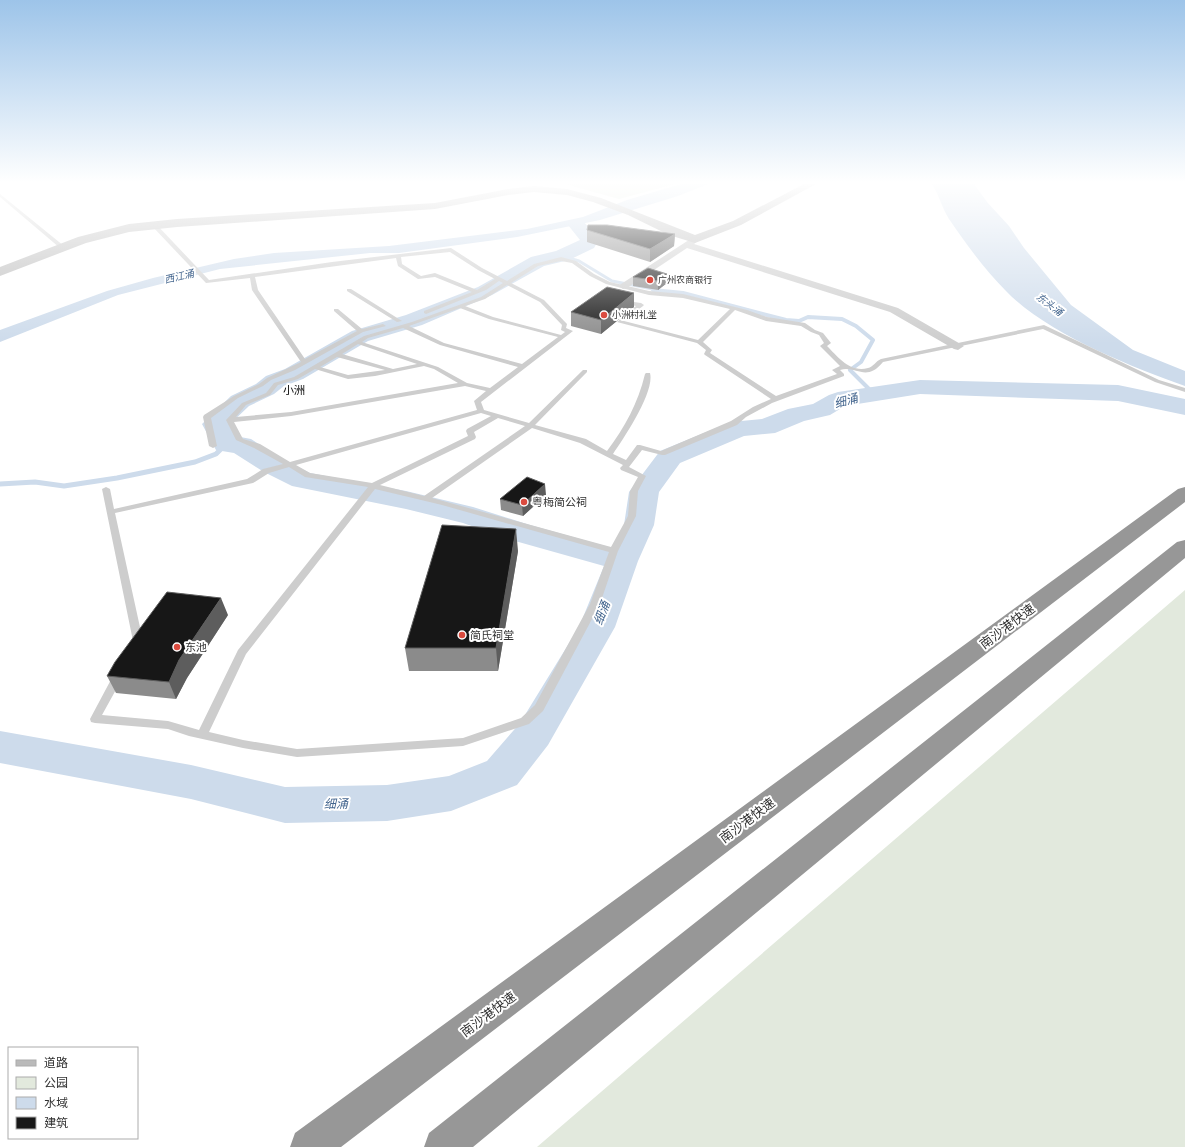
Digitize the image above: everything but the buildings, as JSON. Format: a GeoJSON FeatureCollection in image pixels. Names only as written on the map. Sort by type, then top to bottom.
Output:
{"type":"FeatureCollection","features":[{"type":"Feature","properties":{"kind":"highway","name":"南沙港快速"},"geometry":{"type":"LineString","coordinates":[[309,1147],[1185,493]]}},
{"type":"Feature","properties":{"kind":"highway"},"geometry":{"type":"LineString","coordinates":[[443,1147],[1185,547]]}},
{"type":"Feature","properties":{"kind":"main road"},"geometry":{"type":"LineString","coordinates":[[0,272],[62,247],[94,238]]}},
{"type":"Feature","properties":{"kind":"main road"},"geometry":{"type":"LineString","coordinates":[[683,238],[691,242],[702,238]]}},
{"type":"Feature","properties":{"kind":"street"},"geometry":{"type":"LineString","coordinates":[[623,286],[691,242],[894,310],[958,346]]}},
{"type":"Feature","properties":{"kind":"lane"},"geometry":{"type":"LineString","coordinates":[[51,238],[62,247]]}},
{"type":"Feature","properties":{"kind":"lane"},"geometry":{"type":"LineString","coordinates":[[166,238],[208,282],[332,264],[451,250],[480,269],[542,301],[565,325]]}},
{"type":"Feature","properties":{"kind":"lane"},"geometry":{"type":"LineString","coordinates":[[398,257],[400,265],[420,278],[435,275],[477,292]]}},
{"type":"Feature","properties":{"kind":"lane"},"geometry":{"type":"LineString","coordinates":[[213,446],[207,417],[236,397],[361,331],[401,324],[483,298],[536,265],[561,259],[574,262],[592,275],[608,283],[649,292],[683,296],[766,319],[803,324],[813,331],[821,334],[828,343],[823,346],[844,367],[861,372],[876,368],[881,361],[1044,327],[1157,381],[1185,390]]}},
{"type":"Feature","properties":{"kind":"lane"},"geometry":{"type":"LineString","coordinates":[[252,276],[255,290],[304,362]]}},
{"type":"Feature","properties":{"kind":"lane"},"geometry":{"type":"LineString","coordinates":[[230,420],[244,404],[268,394],[276,384],[296,378],[334,354],[366,337],[484,289],[499,278]]}},
{"type":"Feature","properties":{"kind":"lane"},"geometry":{"type":"LineString","coordinates":[[623,286],[612,296],[641,305],[620,322],[699,342],[709,350],[707,354],[777,400]]}},
{"type":"Feature","properties":{"kind":"lane"},"geometry":{"type":"LineString","coordinates":[[349,290],[401,324],[442,344],[523,366]]}},
{"type":"Feature","properties":{"kind":"lane"},"geometry":{"type":"LineString","coordinates":[[459,306],[491,318],[563,337]]}},
{"type":"Feature","properties":{"kind":"lane"},"geometry":{"type":"LineString","coordinates":[[699,342],[733,309]]}},
{"type":"Feature","properties":{"kind":"lane"},"geometry":{"type":"LineString","coordinates":[[336,310],[361,331]]}},
{"type":"Feature","properties":{"kind":"lane"},"geometry":{"type":"LineString","coordinates":[[481,411],[476,401],[563,337],[570,331],[562,329],[571,321]]}},
{"type":"Feature","properties":{"kind":"lane"},"geometry":{"type":"LineString","coordinates":[[357,342],[424,364],[450,375],[465,384],[490,390]]}},
{"type":"Feature","properties":{"kind":"lane"},"geometry":{"type":"LineString","coordinates":[[334,354],[393,371]]}},
{"type":"Feature","properties":{"kind":"lane"},"geometry":{"type":"LineString","coordinates":[[314,367],[348,377],[393,371],[424,364]]}},
{"type":"Feature","properties":{"kind":"lane"},"geometry":{"type":"LineString","coordinates":[[124,667],[95,719],[168,725],[202,735],[297,753],[463,742],[525,722],[539,708],[572,649],[595,604],[614,552],[632,516],[634,491],[642,476],[624,468],[640,447],[662,453],[734,423],[743,415],[777,400],[842,375],[835,370],[844,367]]}},
{"type":"Feature","properties":{"kind":"lane"},"geometry":{"type":"LineString","coordinates":[[426,498],[530,426],[585,371]]}},
{"type":"Feature","properties":{"kind":"lane"},"geometry":{"type":"LineString","coordinates":[[608,455],[628,428],[647,382],[648,374]]}},
{"type":"Feature","properties":{"kind":"lane"},"geometry":{"type":"LineString","coordinates":[[230,420],[291,414],[465,384]]}},
{"type":"Feature","properties":{"kind":"lane"},"geometry":{"type":"LineString","coordinates":[[111,512],[250,481],[266,471],[481,411],[583,441],[627,464]]}},
{"type":"Feature","properties":{"kind":"lane"},"geometry":{"type":"LineString","coordinates":[[202,735],[242,652],[304,571],[373,486],[472,437],[470,431],[497,416]]}},
{"type":"Feature","properties":{"kind":"lane"},"geometry":{"type":"LineString","coordinates":[[230,420],[240,440],[257,446],[308,474],[426,498],[491,515],[614,552]]}},
{"type":"Feature","properties":{"kind":"lane"},"geometry":{"type":"LineString","coordinates":[[106,489],[138,641],[131,654]]}},
{"type":"Feature","properties":{"kind":"green space"},"geometry":{"type":"Polygon","coordinates":[[[1185,590],[1185,1147],[537,1147],[1185,590]]]}},
{"type":"Feature","properties":{"kind":"water","name":"西江涌"},"geometry":{"type":"Polygon","coordinates":[[[458,238],[513,238],[399,253],[370,253],[220,269],[118,295],[0,342],[0,330],[107,291],[153,278],[234,259],[274,253],[389,246],[458,238]]]}},
{"type":"Feature","properties":{"kind":"water","name":"东头涌"},"geometry":{"type":"Polygon","coordinates":[[[962,238],[1017,238],[1071,305],[1133,350],[1185,371],[1185,386],[1115,359],[1066,335],[1043,321],[1023,306],[998,283],[962,238]]]}},
{"type":"Feature","properties":{"kind":"waterway"},"geometry":{"type":"LineString","coordinates":[[588,238],[590,239],[587,244],[562,256],[538,261],[485,291],[414,320],[360,336],[294,374],[275,381],[265,389],[240,401],[215,424],[226,444],[241,445],[274,466],[302,480],[406,500],[473,516],[519,532],[622,561]]}},
{"type":"Feature","properties":{"kind":"waterway"},"geometry":{"type":"LineString","coordinates":[[562,256],[579,261],[612,281],[663,291]]}},
{"type":"Feature","properties":{"kind":"waterway"},"geometry":{"type":"LineString","coordinates":[[653,290],[663,291]]}},
{"type":"Feature","properties":{"kind":"waterway"},"geometry":{"type":"LineString","coordinates":[[663,291],[683,293],[786,320],[799,321],[808,317],[842,319],[856,326],[873,340],[861,362],[850,370],[873,393]]}},
{"type":"Feature","properties":{"kind":"waterway","name":"细涌"},"geometry":{"type":"LineString","coordinates":[[622,561],[639,525],[644,492],[670,457],[740,428],[766,427],[797,415],[821,410],[838,400],[920,387],[1118,393],[1185,407]]}},
{"type":"Feature","properties":{"kind":"waterway"},"geometry":{"type":"LineString","coordinates":[[0,484],[35,482],[64,486],[117,478],[195,462],[216,454],[226,444]]}},
{"type":"Feature","properties":{"kind":"waterway","name":"细涌"},"geometry":{"type":"LineString","coordinates":[[0,747],[191,782],[285,805],[387,803],[451,793],[502,773],[534,734],[565,684],[597,627],[622,561]]}},
{"type":"Feature","properties":{"kind":"place","name":"广州农商银行"},"geometry":{"type":"Point","coordinates":[650,280]}},
{"type":"Feature","properties":{"kind":"place","name":"小洲村礼堂"},"geometry":{"type":"Point","coordinates":[604,315]}},
{"type":"Feature","properties":{"kind":"place","name":"粤梅简公祠"},"geometry":{"type":"Point","coordinates":[524,502]}},
{"type":"Feature","properties":{"kind":"place","name":"简氏祠堂"},"geometry":{"type":"Point","coordinates":[462,635]}},
{"type":"Feature","properties":{"kind":"place","name":"东池"},"geometry":{"type":"Point","coordinates":[177,647]}},
{"type":"Feature","properties":{"kind":"district","name":"小洲"},"geometry":{"type":"Point","coordinates":[294,390]}}]}
